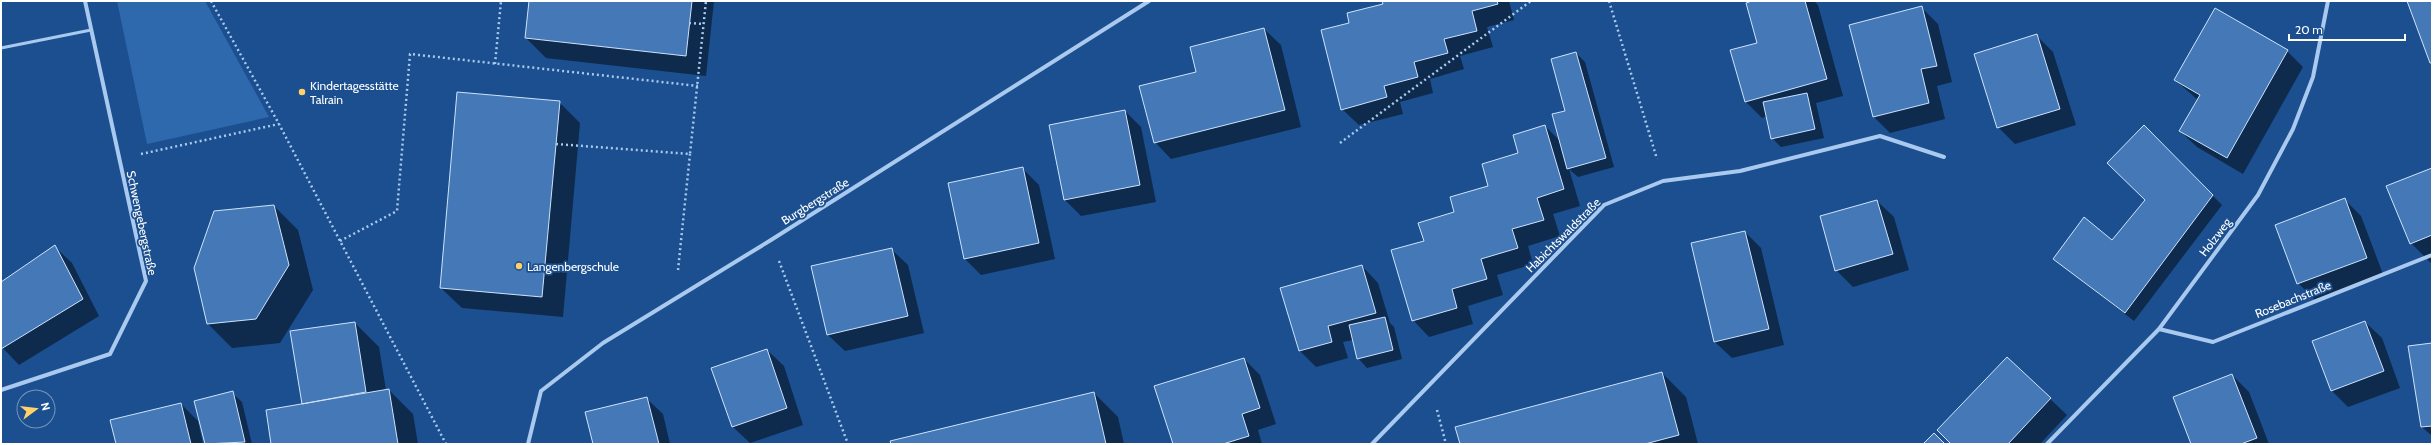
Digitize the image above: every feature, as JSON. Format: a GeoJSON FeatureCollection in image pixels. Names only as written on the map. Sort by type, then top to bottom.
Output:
{"type":"FeatureCollection","features":[{"type":"Feature","properties":{"kind":"street","name":"Schwengebergstraße"},"geometry":{"type":"LineString","coordinates":[[1,390],[110,354],[146,281],[85,1]]}},
{"type":"Feature","properties":{"kind":"street","name":"Burgbergstraße"},"geometry":{"type":"LineString","coordinates":[[528,444],[541,391],[603,343],[771,240],[1149,1]]}},
{"type":"Feature","properties":{"kind":"street","name":"Holzweg"},"geometry":{"type":"LineString","coordinates":[[2047,444],[2159,328],[2258,195],[2293,129],[2313,78],[2328,1]]}},
{"type":"Feature","properties":{"kind":"street","name":"Habichtswaldstraße"},"geometry":{"type":"LineString","coordinates":[[1372,444],[1604,205],[1663,181],[1740,171],[1880,136],[1944,158]]}},
{"type":"Feature","properties":{"kind":"street","name":"Rosebachstraße"},"geometry":{"type":"LineString","coordinates":[[2159,328],[2213,342],[2432,255]]}},
{"type":"Feature","properties":{"kind":"lane"},"geometry":{"type":"LineString","coordinates":[[1,48],[91,30]]}},
{"type":"Feature","properties":{"kind":"path"},"geometry":{"type":"LineString","coordinates":[[211,1],[279,124],[446,444]]}},
{"type":"Feature","properties":{"kind":"path"},"geometry":{"type":"LineString","coordinates":[[495,64],[501,1]]}},
{"type":"Feature","properties":{"kind":"path"},"geometry":{"type":"LineString","coordinates":[[674,300],[706,1]]}},
{"type":"Feature","properties":{"kind":"path"},"geometry":{"type":"LineString","coordinates":[[1340,143],[1531,1]]}},
{"type":"Feature","properties":{"kind":"path"},"geometry":{"type":"LineString","coordinates":[[1609,1],[1663,181]]}},
{"type":"Feature","properties":{"kind":"path"},"geometry":{"type":"LineString","coordinates":[[689,23],[704,24]]}},
{"type":"Feature","properties":{"kind":"path"},"geometry":{"type":"LineString","coordinates":[[340,241],[397,211],[410,54],[698,86]]}},
{"type":"Feature","properties":{"kind":"path"},"geometry":{"type":"LineString","coordinates":[[119,159],[279,124]]}},
{"type":"Feature","properties":{"kind":"path"},"geometry":{"type":"LineString","coordinates":[[556,144],[690,154]]}},
{"type":"Feature","properties":{"kind":"path"},"geometry":{"type":"LineString","coordinates":[[771,240],[848,444]]}},
{"type":"Feature","properties":{"kind":"path"},"geometry":{"type":"LineString","coordinates":[[1430,384],[1446,444]]}},
{"type":"Feature","properties":{"kind":"shaded area"},"geometry":{"type":"Polygon","coordinates":[[[117,1],[205,1],[269,117],[147,144],[117,1]]]}},
{"type":"Feature","properties":{"kind":"building"},"geometry":{"type":"Polygon","coordinates":[[[529,1],[692,1],[686,56],[525,38],[529,1]]]}},
{"type":"Feature","properties":{"kind":"building"},"geometry":{"type":"Polygon","coordinates":[[[1382,1],[1497,1],[1498,4],[1472,11],[1477,31],[1444,39],[1448,53],[1414,62],[1418,77],[1384,86],[1387,97],[1341,110],[1321,30],[1349,23],[1347,13],[1383,4],[1382,1]]]}},
{"type":"Feature","properties":{"kind":"building"},"geometry":{"type":"Polygon","coordinates":[[[1752,1],[1805,1],[1827,79],[1745,102],[1730,50],[1757,43],[1746,3],[1752,1]]]}},
{"type":"Feature","properties":{"kind":"building"},"geometry":{"type":"Polygon","coordinates":[[[2407,1],[2432,1],[2432,63],[2430,63],[2407,1]]]}},
{"type":"Feature","properties":{"kind":"building"},"geometry":{"type":"Polygon","coordinates":[[[1922,6],[1937,66],[1921,69],[1929,103],[1873,117],[1849,25],[1922,6]]]}},
{"type":"Feature","properties":{"kind":"building"},"geometry":{"type":"Polygon","coordinates":[[[2215,8],[2288,50],[2227,158],[2179,131],[2200,95],[2174,80],[2215,8]]]}},
{"type":"Feature","properties":{"kind":"building"},"geometry":{"type":"Polygon","coordinates":[[[1264,28],[1285,110],[1154,143],[1139,86],[1196,72],[1190,47],[1264,28]]]}},
{"type":"Feature","properties":{"kind":"building"},"geometry":{"type":"Polygon","coordinates":[[[2037,34],[2060,109],[1997,128],[1974,54],[2037,34]]]}},
{"type":"Feature","properties":{"kind":"building"},"geometry":{"type":"Polygon","coordinates":[[[1576,52],[1606,158],[1567,169],[1552,114],[1565,111],[1551,59],[1576,52]]]}},
{"type":"Feature","properties":{"kind":"building"},"geometry":{"type":"Polygon","coordinates":[[[457,92],[560,101],[542,297],[440,288],[457,92]]]}},
{"type":"Feature","properties":{"kind":"building"},"geometry":{"type":"Polygon","coordinates":[[[1807,93],[1815,129],[1771,139],[1763,102],[1807,93]]]}},
{"type":"Feature","properties":{"kind":"building"},"geometry":{"type":"Polygon","coordinates":[[[1125,110],[1140,185],[1064,200],[1049,125],[1125,110]]]}},
{"type":"Feature","properties":{"kind":"building"},"geometry":{"type":"Polygon","coordinates":[[[1545,125],[1564,189],[1537,198],[1544,220],[1512,229],[1518,248],[1481,259],[1487,279],[1452,289],[1457,308],[1412,321],[1391,250],[1424,241],[1418,223],[1454,212],[1450,197],[1488,186],[1482,164],[1518,153],[1513,135],[1545,125]]]}},
{"type":"Feature","properties":{"kind":"building"},"geometry":{"type":"Polygon","coordinates":[[[2144,125],[2213,195],[2125,313],[2053,259],[2084,217],[2112,240],[2145,200],[2107,163],[2144,125]]]}},
{"type":"Feature","properties":{"kind":"building"},"geometry":{"type":"Polygon","coordinates":[[[1023,167],[1039,243],[964,259],[948,183],[1023,167]]]}},
{"type":"Feature","properties":{"kind":"building"},"geometry":{"type":"Polygon","coordinates":[[[2432,168],[2432,235],[2410,244],[2386,186],[2432,168]]]}},
{"type":"Feature","properties":{"kind":"building"},"geometry":{"type":"Polygon","coordinates":[[[2345,198],[2367,258],[2297,284],[2275,225],[2345,198]]]}},
{"type":"Feature","properties":{"kind":"building"},"geometry":{"type":"Polygon","coordinates":[[[1877,200],[1893,254],[1835,271],[1820,216],[1877,200]]]}},
{"type":"Feature","properties":{"kind":"building"},"geometry":{"type":"Polygon","coordinates":[[[274,205],[289,265],[256,319],[207,324],[194,268],[214,211],[274,205]]]}},
{"type":"Feature","properties":{"kind":"building"},"geometry":{"type":"Polygon","coordinates":[[[1745,231],[1769,329],[1714,342],[1691,243],[1745,231]]]}},
{"type":"Feature","properties":{"kind":"building"},"geometry":{"type":"Polygon","coordinates":[[[55,245],[83,299],[1,349],[1,282],[55,245]]]}},
{"type":"Feature","properties":{"kind":"building"},"geometry":{"type":"Polygon","coordinates":[[[892,248],[908,316],[827,335],[811,266],[892,248]]]}},
{"type":"Feature","properties":{"kind":"building"},"geometry":{"type":"Polygon","coordinates":[[[1362,265],[1376,313],[1328,326],[1332,342],[1299,351],[1280,288],[1362,265]]]}},
{"type":"Feature","properties":{"kind":"building"},"geometry":{"type":"Polygon","coordinates":[[[1385,317],[1393,350],[1357,359],[1349,325],[1385,317]]]}},
{"type":"Feature","properties":{"kind":"building"},"geometry":{"type":"Polygon","coordinates":[[[2365,321],[2384,371],[2331,391],[2312,341],[2365,321]]]}},
{"type":"Feature","properties":{"kind":"building"},"geometry":{"type":"Polygon","coordinates":[[[355,322],[366,392],[302,404],[290,331],[355,322]]]}},
{"type":"Feature","properties":{"kind":"building"},"geometry":{"type":"Polygon","coordinates":[[[2432,343],[2432,426],[2421,427],[2408,346],[2432,343]]]}},
{"type":"Feature","properties":{"kind":"building"},"geometry":{"type":"Polygon","coordinates":[[[767,349],[787,408],[732,427],[711,368],[767,349]]]}},
{"type":"Feature","properties":{"kind":"building"},"geometry":{"type":"Polygon","coordinates":[[[2007,357],[2051,398],[2008,444],[1951,444],[1937,430],[2007,357]]]}},
{"type":"Feature","properties":{"kind":"building"},"geometry":{"type":"Polygon","coordinates":[[[1244,358],[1260,408],[1242,414],[1249,436],[1223,444],[1173,444],[1154,386],[1244,358]]]}},
{"type":"Feature","properties":{"kind":"building"},"geometry":{"type":"Polygon","coordinates":[[[1662,372],[1679,435],[1645,444],[1460,444],[1455,427],[1662,372]]]}},
{"type":"Feature","properties":{"kind":"building"},"geometry":{"type":"Polygon","coordinates":[[[2232,374],[2257,438],[2241,444],[2191,444],[2173,397],[2232,374]]]}},
{"type":"Feature","properties":{"kind":"building"},"geometry":{"type":"Polygon","coordinates":[[[389,389],[398,444],[271,444],[266,410],[389,389]]]}},
{"type":"Feature","properties":{"kind":"building"},"geometry":{"type":"Polygon","coordinates":[[[233,391],[245,442],[205,444],[194,401],[233,391]]]}},
{"type":"Feature","properties":{"kind":"building"},"geometry":{"type":"Polygon","coordinates":[[[1094,392],[1106,444],[891,444],[890,441],[1094,392]]]}},
{"type":"Feature","properties":{"kind":"building"},"geometry":{"type":"Polygon","coordinates":[[[647,397],[659,444],[593,444],[585,412],[647,397]]]}},
{"type":"Feature","properties":{"kind":"building"},"geometry":{"type":"Polygon","coordinates":[[[181,403],[191,444],[116,444],[110,420],[181,403]]]}},
{"type":"Feature","properties":{"kind":"building"},"geometry":{"type":"Polygon","coordinates":[[[1934,433],[1945,444],[1923,444],[1934,433]]]}},
{"type":"Feature","properties":{"kind":"place","name":"Kindertagesstätte Talrain"},"geometry":{"type":"Point","coordinates":[302,92]}},
{"type":"Feature","properties":{"kind":"place","name":"Langenbergschule"},"geometry":{"type":"Point","coordinates":[519,266]}}]}
